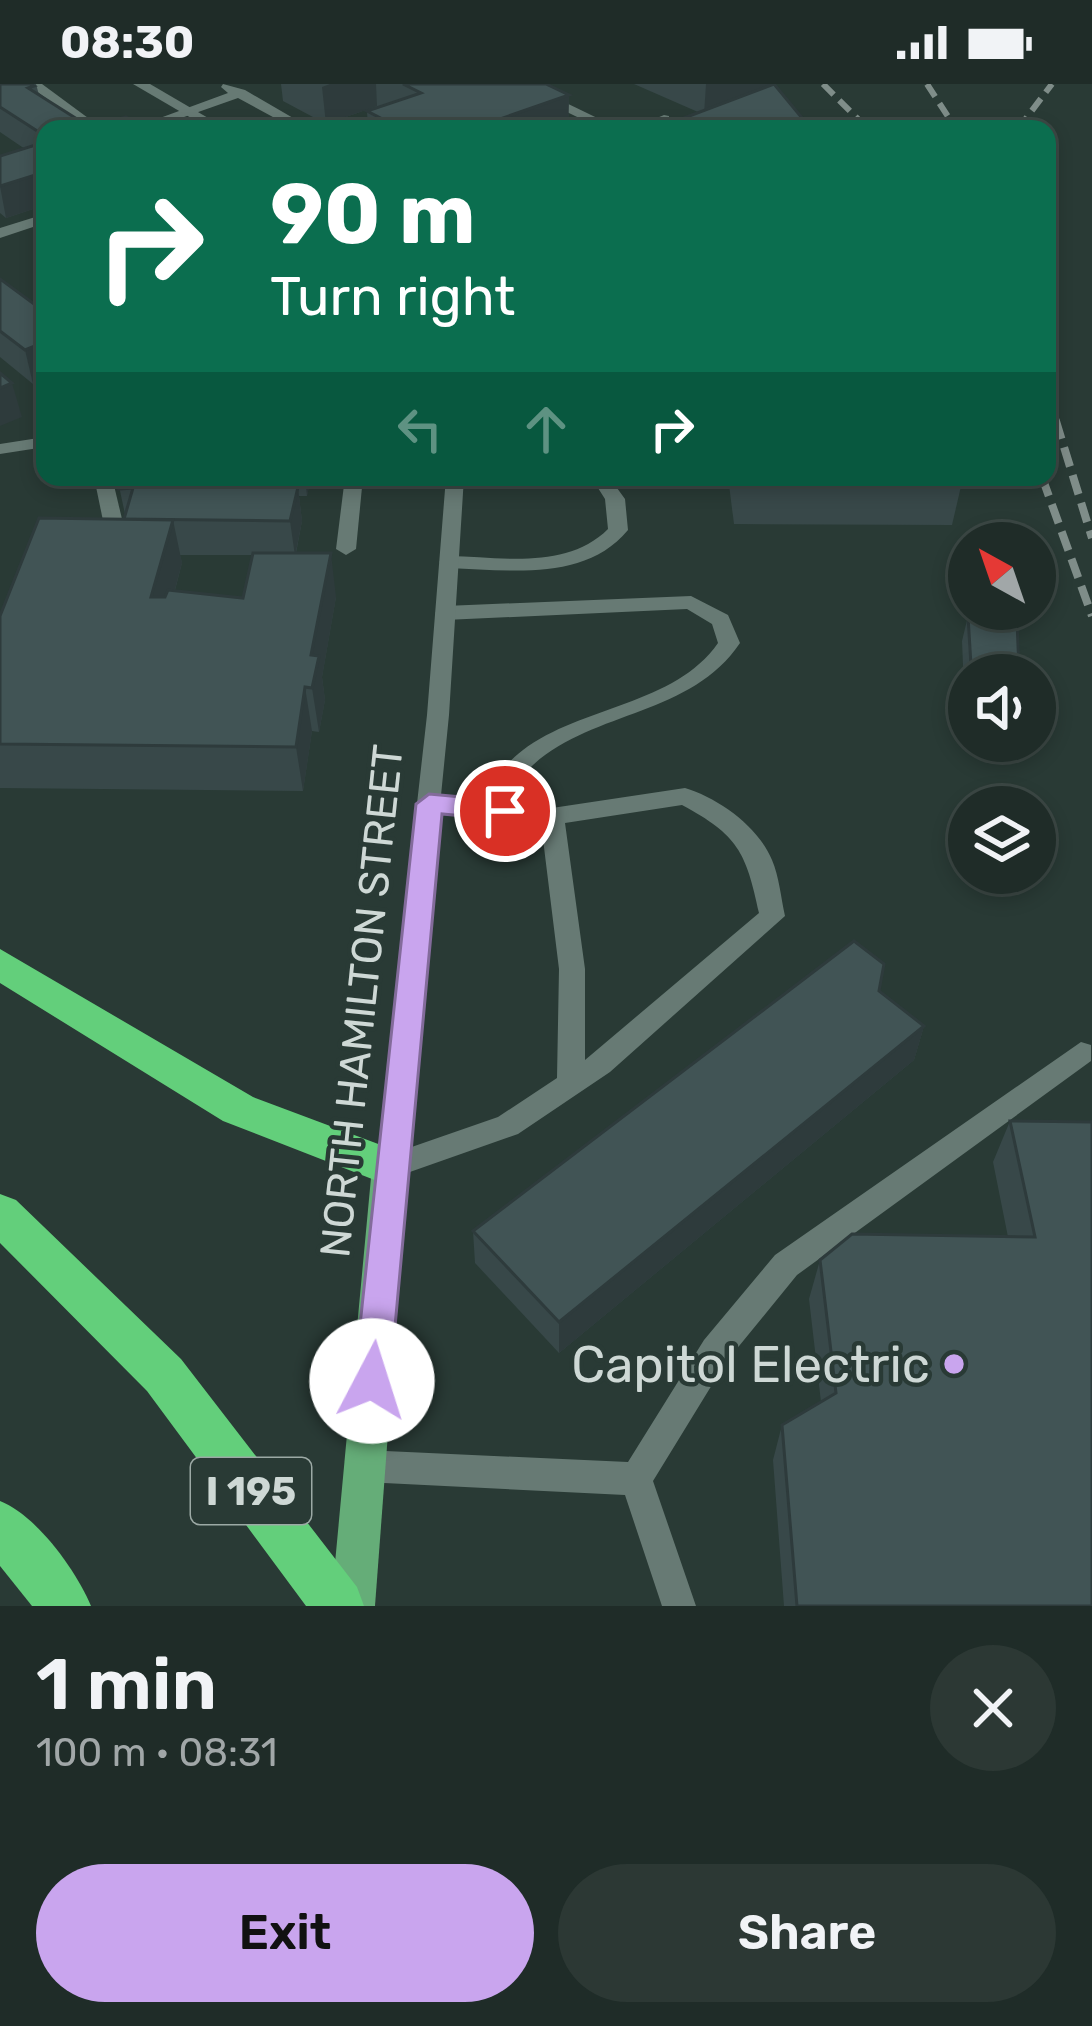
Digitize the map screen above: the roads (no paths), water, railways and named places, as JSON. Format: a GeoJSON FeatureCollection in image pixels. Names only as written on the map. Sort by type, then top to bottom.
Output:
{"type":"FeatureCollection","features":[{"type":"Feature","properties":{"kind":"highway"},"geometry":{"type":"LineString","coordinates":[[0,964],[238,1108],[390,1168]]}},
{"type":"Feature","properties":{"kind":"highway","name":"I 195"},"geometry":{"type":"LineString","coordinates":[[0,1214],[164,1375],[338,1606]]}},
{"type":"Feature","properties":{"kind":"highway"},"geometry":{"type":"LineString","coordinates":[[0,1526],[64,1606]]}},
{"type":"Feature","properties":{"kind":"main road","name":"NORTH HAMILTON STREET"},"geometry":{"type":"LineString","coordinates":[[353,1606],[390,1168]]}},
{"type":"Feature","properties":{"kind":"street"},"geometry":{"type":"LineString","coordinates":[[34,84],[84,120]]}},
{"type":"Feature","properties":{"kind":"street"},"geometry":{"type":"LineString","coordinates":[[140,84],[204,120]]}},
{"type":"Feature","properties":{"kind":"street"},"geometry":{"type":"LineString","coordinates":[[223,84],[289,120]]}},
{"type":"Feature","properties":{"kind":"street"},"geometry":{"type":"LineString","coordinates":[[516,84],[594,120]]}},
{"type":"Feature","properties":{"kind":"street"},"geometry":{"type":"LineString","coordinates":[[161,120],[240,93]]}},
{"type":"Feature","properties":{"kind":"street"},"geometry":{"type":"LineString","coordinates":[[0,232],[36,221]]}},
{"type":"Feature","properties":{"kind":"street"},"geometry":{"type":"LineString","coordinates":[[0,449],[36,443]]}},
{"type":"Feature","properties":{"kind":"street"},"geometry":{"type":"LineString","coordinates":[[105,486],[117,540]]}},
{"type":"Feature","properties":{"kind":"street"},"geometry":{"type":"LineString","coordinates":[[346,549],[352,486]]}},
{"type":"Feature","properties":{"kind":"street","name":"NORTH HAMILTON STREET"},"geometry":{"type":"LineString","coordinates":[[390,1168],[429,804],[454,486]]}},
{"type":"Feature","properties":{"kind":"street"},"geometry":{"type":"LineString","coordinates":[[449,562],[569,559],[600,548],[618,530],[619,511],[605,486]]}},
{"type":"Feature","properties":{"kind":"street"},"geometry":{"type":"LineString","coordinates":[[445,613],[691,602],[721,620],[729,643],[704,671],[591,721],[527,758],[488,810]]}},
{"type":"Feature","properties":{"kind":"street"},"geometry":{"type":"LineString","coordinates":[[390,1168],[508,1126],[571,1084],[721,965],[772,916],[760,860],[724,817],[685,796],[552,816],[429,804]]}},
{"type":"Feature","properties":{"kind":"street"},"geometry":{"type":"LineString","coordinates":[[552,816],[572,969],[571,1084]]}},
{"type":"Feature","properties":{"kind":"street"},"geometry":{"type":"LineString","coordinates":[[636,1480],[715,1351],[786,1265],[1081,1053]]}},
{"type":"Feature","properties":{"kind":"street"},"geometry":{"type":"LineString","coordinates":[[364,1466],[636,1480]]}},
{"type":"Feature","properties":{"kind":"street"},"geometry":{"type":"LineString","coordinates":[[636,1480],[679,1606]]}},
{"type":"Feature","properties":{"kind":"railway"},"geometry":{"type":"LineString","coordinates":[[823,84],[859,120]]}},
{"type":"Feature","properties":{"kind":"railway"},"geometry":{"type":"LineString","coordinates":[[927,84],[950,120]]}},
{"type":"Feature","properties":{"kind":"railway"},"geometry":{"type":"LineString","coordinates":[[1025,120],[1052,84]]}},
{"type":"Feature","properties":{"kind":"railway"},"geometry":{"type":"LineString","coordinates":[[1056,421],[1092,538]]}},
{"type":"Feature","properties":{"kind":"railway"},"geometry":{"type":"LineString","coordinates":[[1045,486],[1092,616]]}},
{"type":"Feature","properties":{"kind":"place","name":"Capitol Electric"},"geometry":{"type":"Point","coordinates":[954,1364]}}]}
